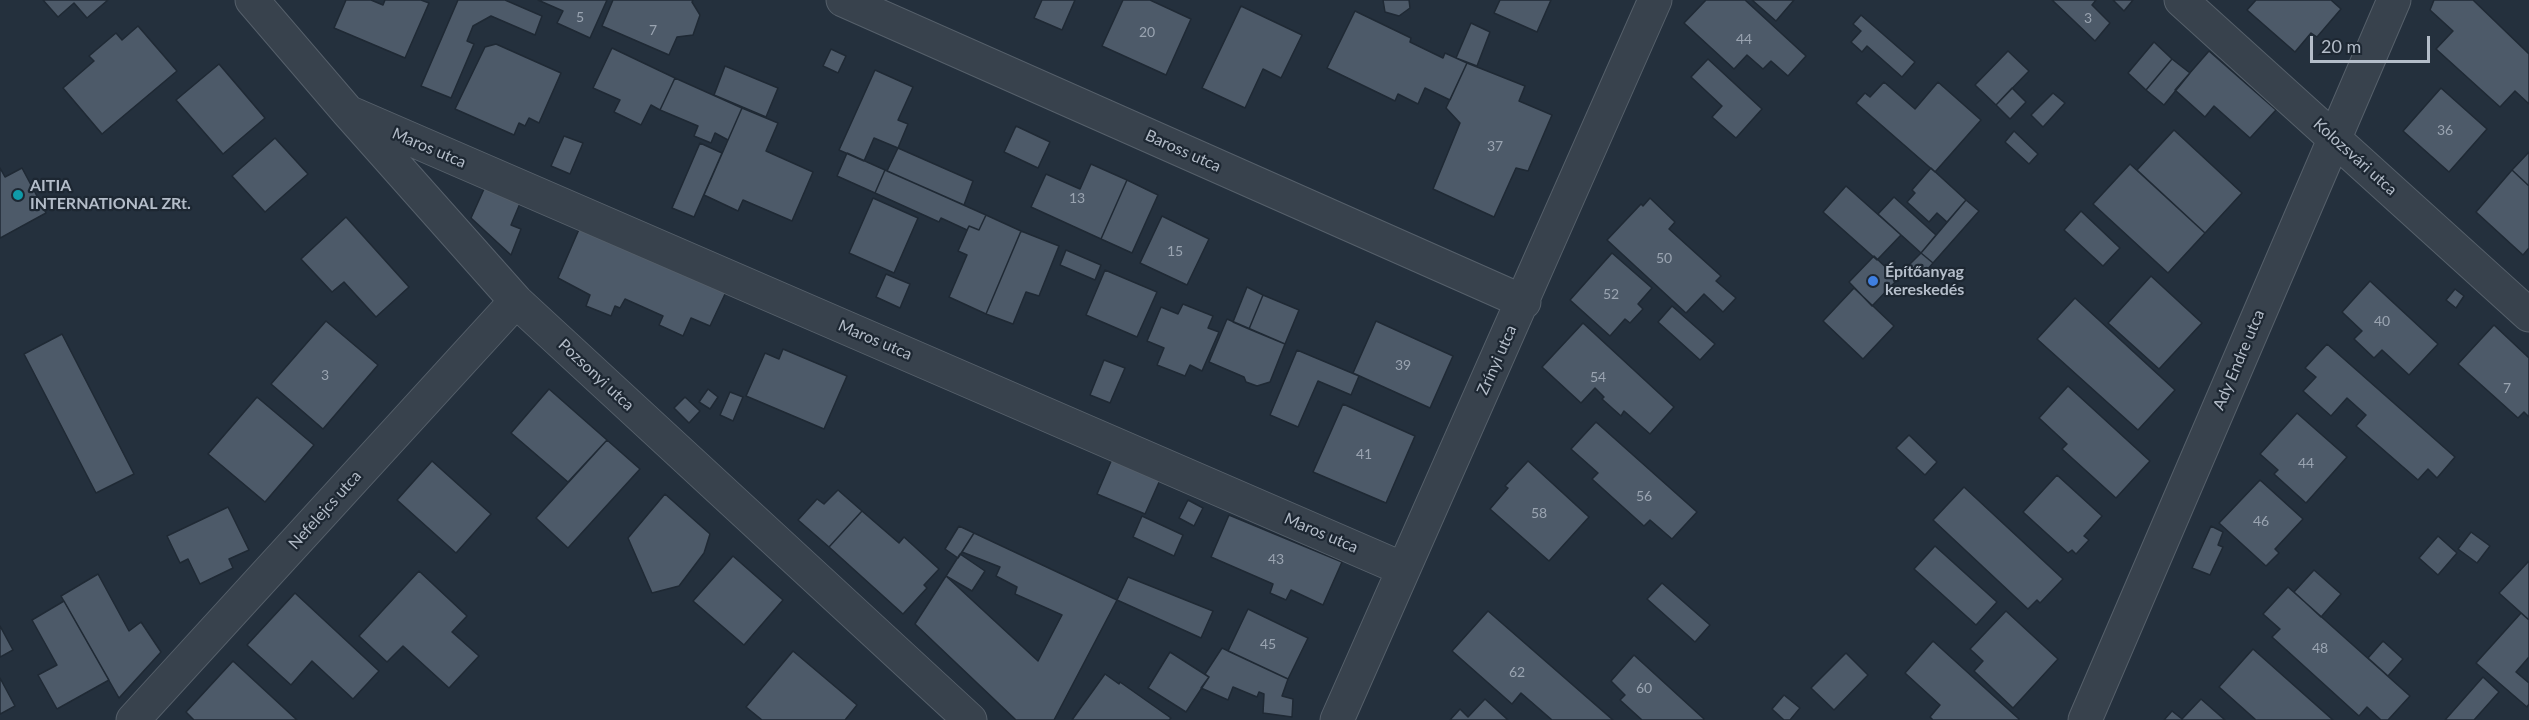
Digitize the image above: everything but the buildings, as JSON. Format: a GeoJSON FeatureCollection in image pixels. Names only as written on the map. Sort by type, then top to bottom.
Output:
{"type":"FeatureCollection","features":[{"type":"Feature","properties":{"kind":"street","name":"Pozsonyi utca"},"geometry":{"type":"LineString","coordinates":[[252,0],[516,301],[970,720]]}},
{"type":"Feature","properties":{"kind":"street","name":"Baross utca"},"geometry":{"type":"LineString","coordinates":[[843,0],[1524,302]]}},
{"type":"Feature","properties":{"kind":"street","name":"Zrínyi utca"},"geometry":{"type":"LineString","coordinates":[[1337,720],[1524,302],[1655,0]]}},
{"type":"Feature","properties":{"kind":"street","name":"Kolozsvári utca"},"geometry":{"type":"LineString","coordinates":[[2181,0],[2529,315]]}},
{"type":"Feature","properties":{"kind":"street","name":"Ady Endre utca"},"geometry":{"type":"LineString","coordinates":[[2085,720],[2394,0]]}},
{"type":"Feature","properties":{"kind":"street","name":"Maros utca"},"geometry":{"type":"LineString","coordinates":[[348,112],[1403,569]]}},
{"type":"Feature","properties":{"kind":"street","name":"Nefelejcs utca"},"geometry":{"type":"LineString","coordinates":[[134,720],[516,301]]}},
{"type":"Feature","properties":{"kind":"place","name":"AITIA INTERNATIONAL ZRt."},"geometry":{"type":"Point","coordinates":[18,195]}},
{"type":"Feature","properties":{"kind":"place","name":"Építőanyag kereskedés"},"geometry":{"type":"Point","coordinates":[1873,281]}}]}
